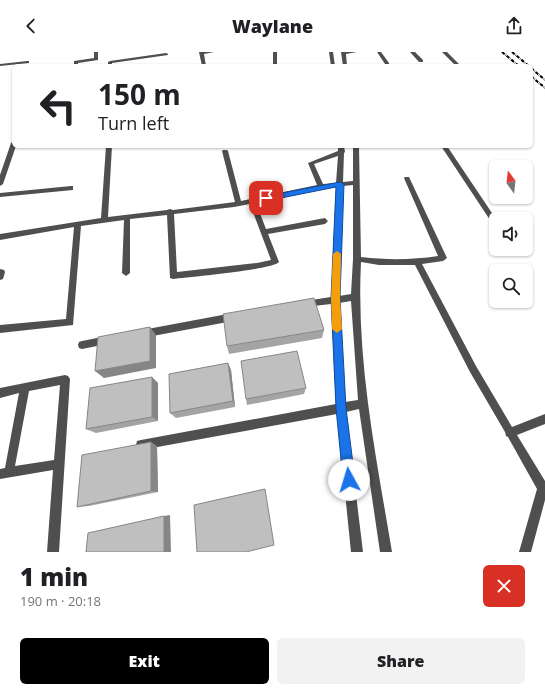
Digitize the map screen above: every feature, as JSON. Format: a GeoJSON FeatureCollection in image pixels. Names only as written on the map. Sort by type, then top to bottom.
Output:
{"type":"FeatureCollection","features":[{"type":"Feature","properties":{"kind":"street"},"geometry":{"type":"LineString","coordinates":[[76,64],[76,62],[96,59],[96,52]]}},
{"type":"Feature","properties":{"kind":"street"},"geometry":{"type":"LineString","coordinates":[[204,64],[201,52],[212,52]]}},
{"type":"Feature","properties":{"kind":"street"},"geometry":{"type":"LineString","coordinates":[[275,52],[275,64]]}},
{"type":"Feature","properties":{"kind":"street"},"geometry":{"type":"LineString","coordinates":[[331,52],[333,64]]}},
{"type":"Feature","properties":{"kind":"street"},"geometry":{"type":"LineString","coordinates":[[345,64],[343,53],[355,52]]}},
{"type":"Feature","properties":{"kind":"street"},"geometry":{"type":"LineString","coordinates":[[379,52],[387,63]]}},
{"type":"Feature","properties":{"kind":"street"},"geometry":{"type":"LineString","coordinates":[[412,52],[421,61]]}},
{"type":"Feature","properties":{"kind":"street"},"geometry":{"type":"LineString","coordinates":[[444,52],[457,64]]}},
{"type":"Feature","properties":{"kind":"street"},"geometry":{"type":"LineString","coordinates":[[110,64],[110,62],[166,54]]}},
{"type":"Feature","properties":{"kind":"street"},"geometry":{"type":"LineString","coordinates":[[0,65],[27,62]]}},
{"type":"Feature","properties":{"kind":"street"},"geometry":{"type":"LineString","coordinates":[[0,184],[12,148]]}},
{"type":"Feature","properties":{"kind":"street"},"geometry":{"type":"LineString","coordinates":[[104,220],[109,148]]}},
{"type":"Feature","properties":{"kind":"street"},"geometry":{"type":"LineString","coordinates":[[356,148],[358,259],[355,297],[363,404],[386,552]]}},
{"type":"Feature","properties":{"kind":"street"},"geometry":{"type":"LineString","coordinates":[[445,148],[489,214]]}},
{"type":"Feature","properties":{"kind":"street"},"geometry":{"type":"LineString","coordinates":[[321,186],[311,163],[341,149],[335,298],[341,408],[357,552]]}},
{"type":"Feature","properties":{"kind":"street"},"geometry":{"type":"LineString","coordinates":[[224,151],[239,204]]}},
{"type":"Feature","properties":{"kind":"street"},"geometry":{"type":"LineString","coordinates":[[358,259],[379,262],[417,262],[444,258],[406,178]]}},
{"type":"Feature","properties":{"kind":"street"},"geometry":{"type":"LineString","coordinates":[[0,237],[104,220],[239,204],[321,186],[357,183]]}},
{"type":"Feature","properties":{"kind":"street"},"geometry":{"type":"LineString","coordinates":[[0,195],[71,188]]}},
{"type":"Feature","properties":{"kind":"street"},"geometry":{"type":"LineString","coordinates":[[170,212],[173,276],[257,266],[275,262],[252,201]]}},
{"type":"Feature","properties":{"kind":"street"},"geometry":{"type":"LineString","coordinates":[[126,273],[127,217]]}},
{"type":"Feature","properties":{"kind":"street"},"geometry":{"type":"LineString","coordinates":[[264,232],[325,221]]}},
{"type":"Feature","properties":{"kind":"street"},"geometry":{"type":"LineString","coordinates":[[0,329],[70,322],[78,225]]}},
{"type":"Feature","properties":{"kind":"street"},"geometry":{"type":"LineString","coordinates":[[417,262],[473,369],[509,433],[543,488],[525,552]]}},
{"type":"Feature","properties":{"kind":"street"},"geometry":{"type":"LineString","coordinates":[[297,305],[335,298],[355,297]]}},
{"type":"Feature","properties":{"kind":"street"},"geometry":{"type":"LineString","coordinates":[[136,335],[243,315]]}},
{"type":"Feature","properties":{"kind":"street"},"geometry":{"type":"LineString","coordinates":[[82,345],[113,339]]}},
{"type":"Feature","properties":{"kind":"street"},"geometry":{"type":"LineString","coordinates":[[0,393],[65,379],[53,552]]}},
{"type":"Feature","properties":{"kind":"street"},"geometry":{"type":"LineString","coordinates":[[25,387],[4,474],[59,464]]}},
{"type":"Feature","properties":{"kind":"street"},"geometry":{"type":"LineString","coordinates":[[133,446],[363,404]]}},
{"type":"Feature","properties":{"kind":"street"},"geometry":{"type":"LineString","coordinates":[[509,433],[545,419]]}},
{"type":"Feature","properties":{"kind":"building"},"geometry":{"type":"Polygon","coordinates":[[[314,298],[324,330],[227,346],[223,314],[314,298]]]}},
{"type":"Feature","properties":{"kind":"building"},"geometry":{"type":"Polygon","coordinates":[[[150,327],[150,361],[95,371],[98,337],[150,327]]]}},
{"type":"Feature","properties":{"kind":"building"},"geometry":{"type":"Polygon","coordinates":[[[297,351],[306,388],[246,399],[241,361],[297,351]]]}},
{"type":"Feature","properties":{"kind":"building"},"geometry":{"type":"Polygon","coordinates":[[[228,363],[233,401],[170,413],[169,374],[228,363]]]}},
{"type":"Feature","properties":{"kind":"building"},"geometry":{"type":"Polygon","coordinates":[[[152,377],[152,417],[86,429],[90,388],[152,377]]]}},
{"type":"Feature","properties":{"kind":"building"},"geometry":{"type":"Polygon","coordinates":[[[151,442],[151,491],[77,507],[82,455],[151,442]]]}},
{"type":"Feature","properties":{"kind":"building"},"geometry":{"type":"Polygon","coordinates":[[[265,489],[274,545],[246,552],[197,552],[194,505],[265,489]]]}},
{"type":"Feature","properties":{"kind":"building"},"geometry":{"type":"Polygon","coordinates":[[[164,516],[164,552],[86,552],[88,533],[164,516]]]}},
{"type":"Feature","properties":{"kind":"railway"},"geometry":{"type":"LineString","coordinates":[[502,52],[517,64]]}},
{"type":"Feature","properties":{"kind":"railway"},"geometry":{"type":"LineString","coordinates":[[512,52],[527,64]]}},
{"type":"Feature","properties":{"kind":"railway"},"geometry":{"type":"LineString","coordinates":[[533,70],[545,80]]}},
{"type":"Feature","properties":{"kind":"railway"},"geometry":{"type":"LineString","coordinates":[[533,78],[545,88]]}},
{"type":"Feature","properties":{"kind":"slow traffic"},"geometry":{"type":"LineString","coordinates":[[337,254],[335,298],[337,329]]}},
{"type":"Feature","properties":{"kind":"route"},"geometry":{"type":"LineString","coordinates":[[266,198],[321,186],[340,184],[335,298],[341,408],[349,480]]}}]}
